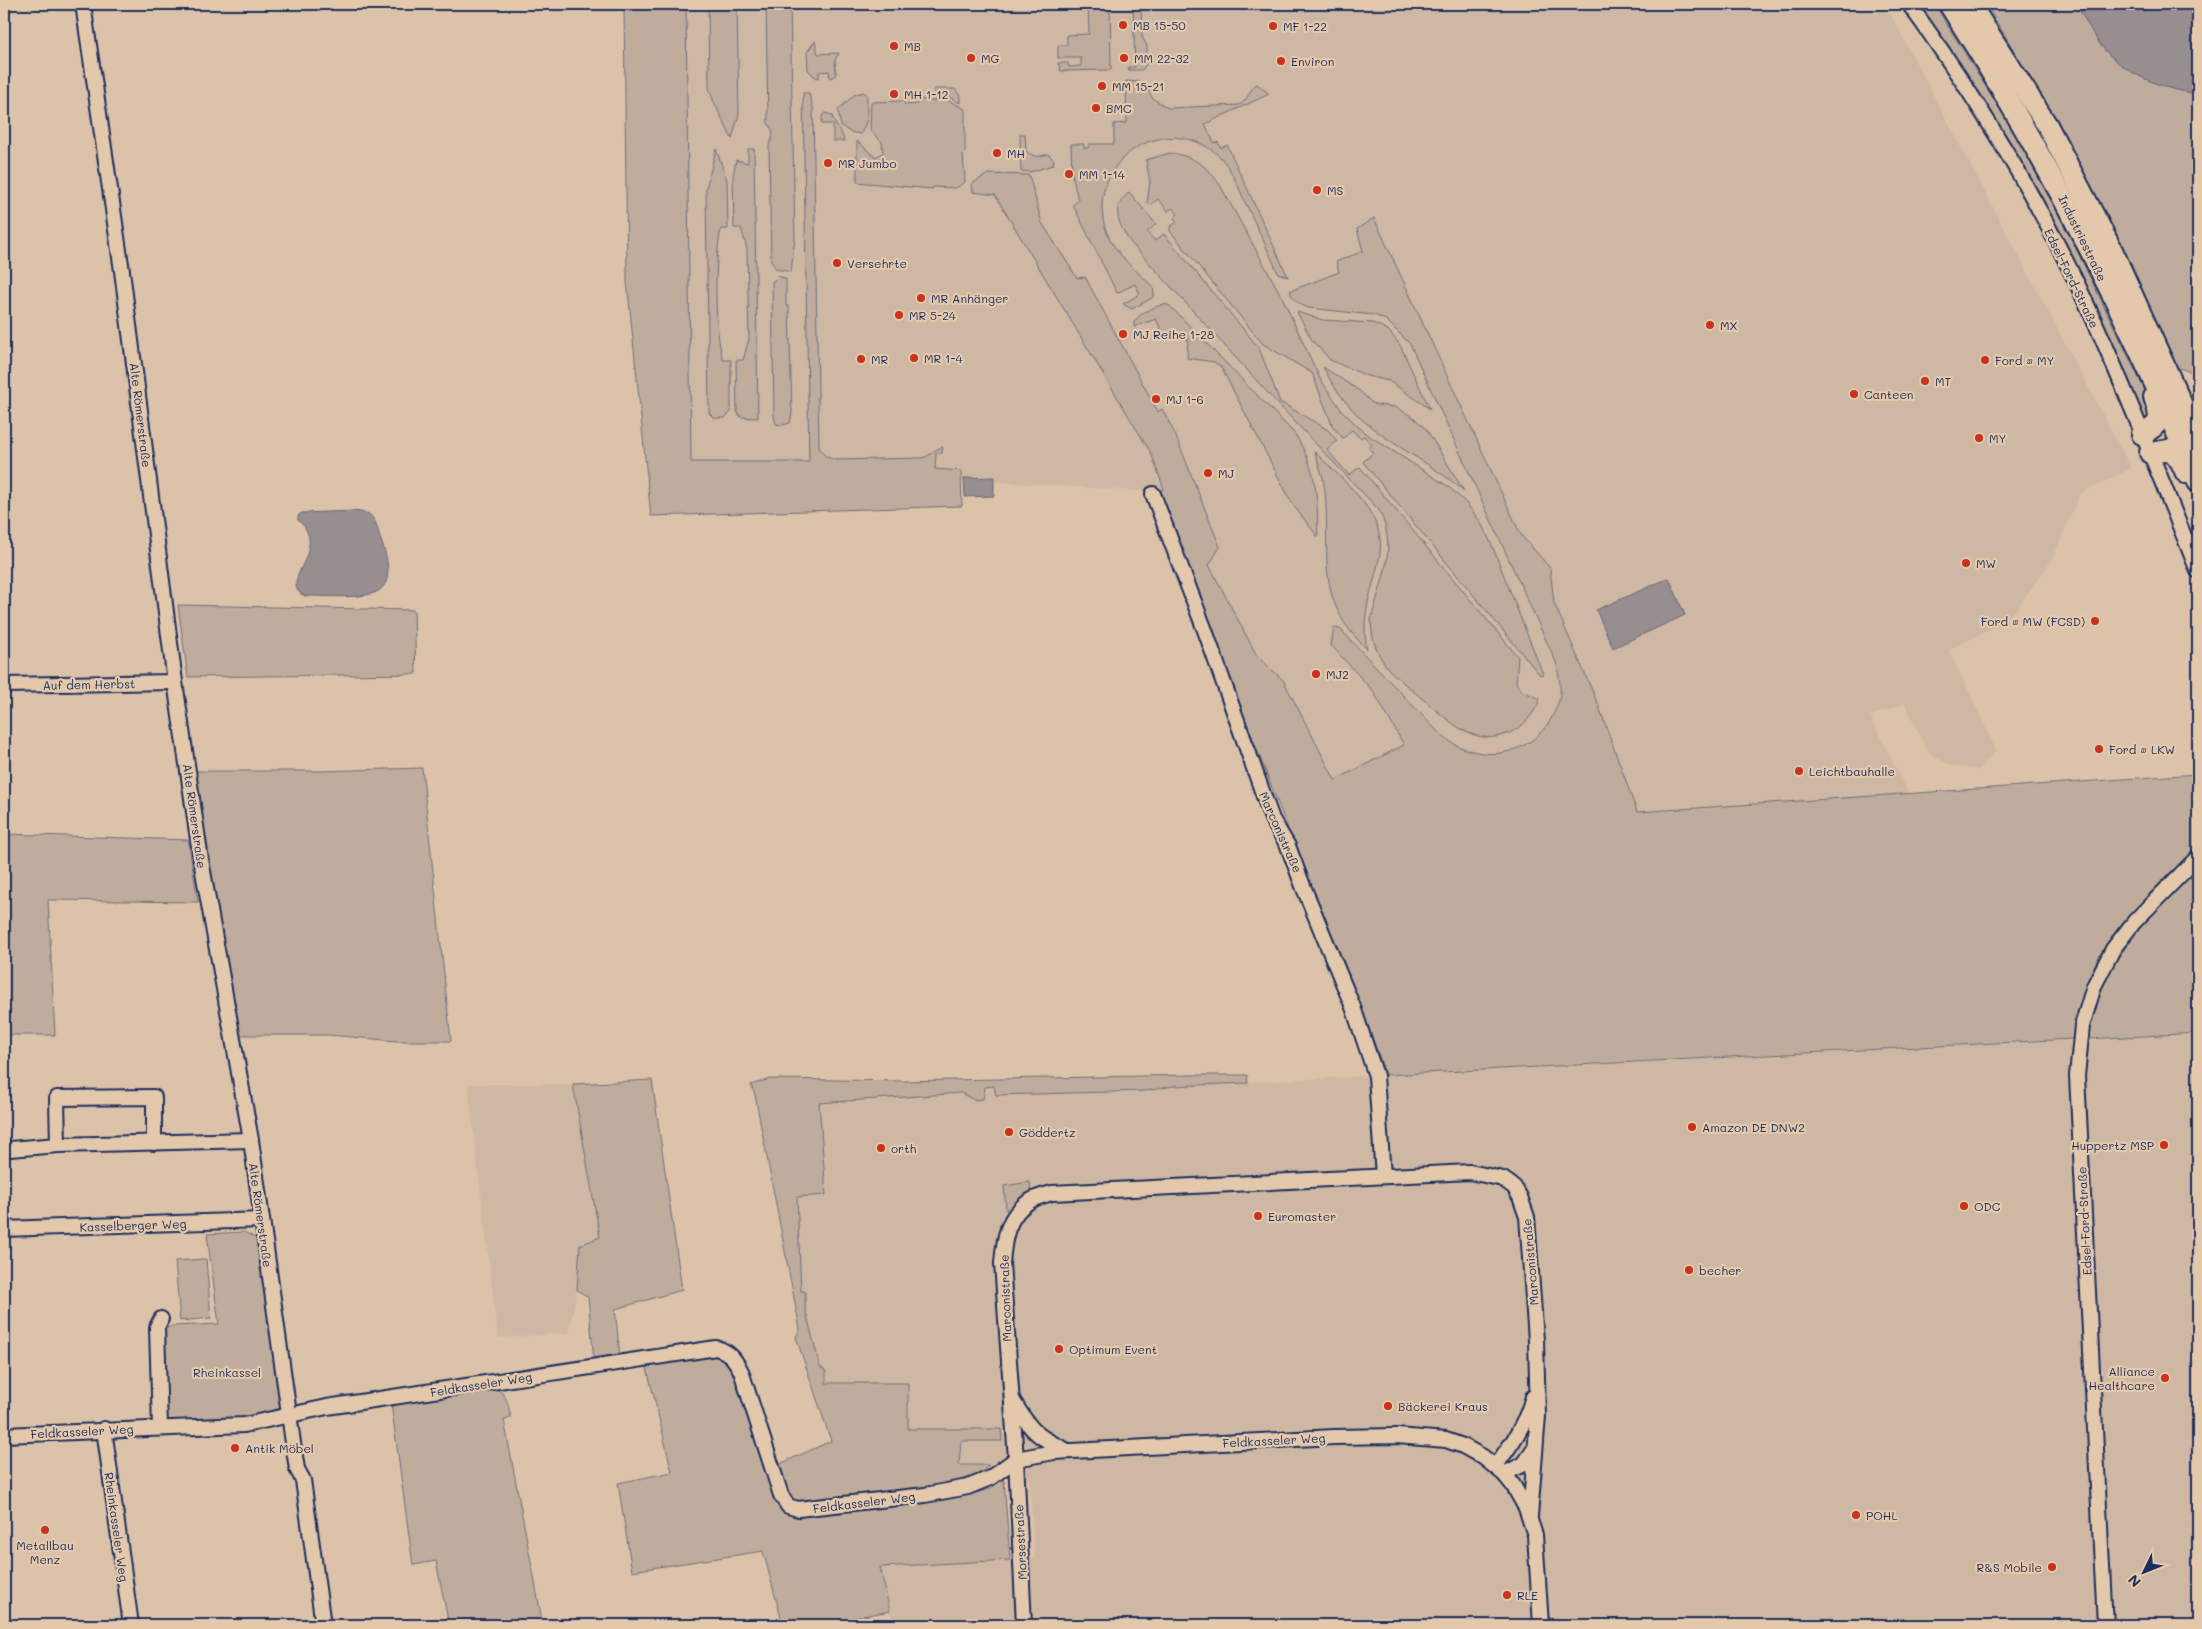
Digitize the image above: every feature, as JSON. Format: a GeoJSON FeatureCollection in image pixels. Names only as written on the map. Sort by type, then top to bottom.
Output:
{"type":"FeatureCollection","features":[{"type":"Feature","properties":{"kind":"highway","name":"Industriestraße"},"geometry":{"type":"LineString","coordinates":[[1949,4],[1998,81],[2075,219],[2178,433],[2198,482]]}},
{"type":"Feature","properties":{"kind":"highway","name":"Industriestraße"},"geometry":{"type":"LineString","coordinates":[[1970,4],[2052,134],[2112,250],[2198,440]]}},
{"type":"Feature","properties":{"kind":"highway"},"geometry":{"type":"LineString","coordinates":[[2134,341],[2159,413],[2159,422],[2142,434]]}},
{"type":"Feature","properties":{"kind":"highway"},"geometry":{"type":"LineString","coordinates":[[2150,453],[2169,450],[2180,460],[2198,495]]}},
{"type":"Feature","properties":{"kind":"street","name":"Alte Römerstraße"},"geometry":{"type":"LineString","coordinates":[[83,4],[122,271],[175,682],[201,860],[251,1140],[297,1469],[302,1480],[323,1625]]}},
{"type":"Feature","properties":{"kind":"street","name":"Edsel-Ford-Straße"},"geometry":{"type":"LineString","coordinates":[[1909,4],[1958,75],[2035,204],[2094,320],[2198,571]]}},
{"type":"Feature","properties":{"kind":"street","name":"Marconistraße"},"geometry":{"type":"LineString","coordinates":[[1153,494],[1206,633],[1272,819],[1297,866],[1303,886],[1353,1007],[1374,1068],[1384,1176]]}},
{"type":"Feature","properties":{"kind":"street","name":"Auf dem Herbst"},"geometry":{"type":"LineString","coordinates":[[4,685],[175,682]]}},
{"type":"Feature","properties":{"kind":"street","name":"Edsel-Ford-Straße"},"geometry":{"type":"LineString","coordinates":[[2106,1625],[2076,1076],[2082,1026],[2094,986],[2113,949],[2134,922],[2198,857]]}},
{"type":"Feature","properties":{"kind":"street"},"geometry":{"type":"LineString","coordinates":[[58,1145],[57,1098],[154,1096],[154,1143]]}},
{"type":"Feature","properties":{"kind":"street"},"geometry":{"type":"LineString","coordinates":[[10,1148],[251,1140]]}},
{"type":"Feature","properties":{"kind":"street","name":"Marconistraße"},"geometry":{"type":"LineString","coordinates":[[1016,1459],[1002,1263],[1004,1236],[1015,1215],[1030,1200],[1052,1193],[1470,1172],[1502,1179],[1517,1192],[1527,1218],[1538,1416],[1530,1519]]}},
{"type":"Feature","properties":{"kind":"street","name":"Kasselberger Weg"},"geometry":{"type":"LineString","coordinates":[[4,1229],[262,1220]]}},
{"type":"Feature","properties":{"kind":"street"},"geometry":{"type":"LineString","coordinates":[[160,1428],[157,1327],[161,1319]]}},
{"type":"Feature","properties":{"kind":"street","name":"Feldkasseler Weg"},"geometry":{"type":"LineString","coordinates":[[4,1435],[104,1429],[244,1425],[356,1403],[716,1348],[728,1351],[735,1359],[741,1371],[780,1495],[788,1506],[798,1509],[812,1509],[925,1495],[968,1487],[990,1478],[1016,1459],[1069,1451],[1334,1437],[1397,1436],[1446,1440],[1463,1446],[1499,1470],[1526,1508],[1535,1535],[1541,1625]]}},
{"type":"Feature","properties":{"kind":"street","name":"Marconistraße"},"geometry":{"type":"LineString","coordinates":[[1499,1470],[1526,1420],[1537,1384]]}},
{"type":"Feature","properties":{"kind":"street"},"geometry":{"type":"LineString","coordinates":[[1011,1396],[1032,1431],[1069,1451]]}},
{"type":"Feature","properties":{"kind":"street","name":"Rheinkasseler Weg"},"geometry":{"type":"LineString","coordinates":[[104,1429],[130,1625]]}},
{"type":"Feature","properties":{"kind":"street"},"geometry":{"type":"LineString","coordinates":[[1499,1470],[1524,1464],[1535,1448]]}},
{"type":"Feature","properties":{"kind":"street","name":"Morsestraße"},"geometry":{"type":"LineString","coordinates":[[1016,1459],[1024,1625]]}},
{"type":"Feature","properties":{"kind":"shaded area"},"geometry":{"type":"Polygon","coordinates":[[[665,4],[1885,4],[2131,468],[2080,494],[2052,560],[2017,608],[2002,623],[1949,650],[1996,750],[1979,770],[1952,766],[1928,753],[1905,704],[1870,716],[1909,794],[1290,834],[1156,492],[999,482],[673,481],[665,4]]]}},
{"type":"Feature","properties":{"kind":"shaded area"},"geometry":{"type":"Polygon","coordinates":[[[2076,4],[2198,4],[2198,94],[2157,84],[2131,72],[2120,64],[2100,44],[2076,4]]]}},
{"type":"Feature","properties":{"kind":"shaded area"},"geometry":{"type":"Polygon","coordinates":[[[994,477],[994,496],[965,497],[964,478],[994,477]]]}},
{"type":"Feature","properties":{"kind":"shaded area"},"geometry":{"type":"Polygon","coordinates":[[[354,511],[369,514],[375,522],[387,560],[388,576],[385,583],[381,589],[367,595],[350,597],[305,596],[297,590],[296,583],[309,542],[307,531],[298,520],[298,516],[301,513],[354,511]]]}},
{"type":"Feature","properties":{"kind":"shaded area"},"geometry":{"type":"Polygon","coordinates":[[[1669,578],[1685,615],[1613,648],[1596,610],[1669,578]]]}},
{"type":"Feature","properties":{"kind":"shaded area"},"geometry":{"type":"Polygon","coordinates":[[[2198,1033],[2198,1617],[2100,1625],[894,1625],[880,1567],[1035,1558],[1029,1478],[989,1464],[960,1464],[962,1441],[831,1441],[755,1095],[895,1097],[962,1093],[974,1100],[985,1095],[985,1087],[994,1086],[996,1095],[1146,1091],[1173,1086],[2198,1033]]]}},
{"type":"Feature","properties":{"kind":"shaded area"},"geometry":{"type":"Polygon","coordinates":[[[468,1084],[573,1084],[600,1238],[580,1246],[577,1290],[569,1333],[498,1338],[468,1084]]]}},
{"type":"Feature","properties":{"kind":"green space"},"geometry":{"type":"Polygon","coordinates":[[[624,4],[686,4],[691,462],[809,462],[803,93],[809,93],[813,108],[819,447],[826,457],[836,460],[922,458],[943,447],[942,453],[936,453],[935,469],[961,471],[962,506],[651,516],[627,281],[624,4]]]}},
{"type":"Feature","properties":{"kind":"green space"},"geometry":{"type":"Polygon","coordinates":[[[708,4],[737,4],[739,114],[732,139],[709,88],[708,4]]]}},
{"type":"Feature","properties":{"kind":"green space"},"geometry":{"type":"Polygon","coordinates":[[[766,4],[790,4],[795,237],[791,272],[776,269],[771,261],[769,145],[773,134],[768,123],[766,4]]]}},
{"type":"Feature","properties":{"kind":"green space"},"geometry":{"type":"Polygon","coordinates":[[[1088,4],[1110,4],[1111,70],[1061,71],[1058,63],[1068,63],[1069,67],[1081,66],[1081,58],[1058,58],[1058,45],[1067,45],[1067,35],[1089,34],[1088,4]]]}},
{"type":"Feature","properties":{"kind":"green space"},"geometry":{"type":"Polygon","coordinates":[[[1133,4],[1141,4],[1142,37],[1147,46],[1147,63],[1142,70],[1129,70],[1128,67],[1135,67],[1133,4]]]}},
{"type":"Feature","properties":{"kind":"green space"},"geometry":{"type":"Polygon","coordinates":[[[1916,4],[1934,4],[2006,119],[2054,203],[2146,393],[2152,421],[2144,421],[2138,410],[2141,409],[2128,378],[2125,379],[2111,345],[1916,4]]]}},
{"type":"Feature","properties":{"kind":"green space"},"geometry":{"type":"Polygon","coordinates":[[[1986,4],[2076,4],[2100,44],[2120,64],[2131,72],[2157,84],[2198,94],[2198,375],[2175,366],[2131,267],[2045,102],[1986,4]]]}},
{"type":"Feature","properties":{"kind":"green space"},"geometry":{"type":"Polygon","coordinates":[[[815,41],[818,54],[839,53],[835,60],[836,74],[833,77],[830,78],[829,71],[819,72],[819,78],[815,77],[808,70],[807,52],[815,41]]]}},
{"type":"Feature","properties":{"kind":"green space"},"geometry":{"type":"Polygon","coordinates":[[[1126,81],[1142,82],[1146,85],[1152,98],[1168,108],[1239,105],[1243,103],[1257,84],[1269,94],[1205,124],[1214,143],[1218,142],[1221,148],[1227,145],[1288,277],[1278,273],[1234,178],[1223,160],[1196,142],[1174,137],[1152,141],[1132,150],[1116,166],[1106,185],[1102,208],[1107,233],[1115,248],[1153,287],[1154,294],[1152,298],[1132,309],[1123,304],[1140,294],[1135,284],[1117,293],[1073,205],[1078,200],[1072,174],[1071,144],[1084,144],[1084,148],[1088,148],[1089,144],[1114,144],[1114,124],[1127,123],[1126,81]]]}},
{"type":"Feature","properties":{"kind":"green space"},"geometry":{"type":"Polygon","coordinates":[[[934,89],[955,89],[960,96],[960,103],[949,97],[934,98],[934,89]]]}},
{"type":"Feature","properties":{"kind":"green space"},"geometry":{"type":"Polygon","coordinates":[[[863,92],[867,94],[867,120],[861,134],[850,132],[841,126],[838,110],[854,95],[863,92]]]}},
{"type":"Feature","properties":{"kind":"green space"},"geometry":{"type":"Polygon","coordinates":[[[921,99],[930,101],[947,100],[965,109],[965,152],[963,154],[965,182],[956,188],[933,187],[932,189],[857,182],[857,141],[875,157],[883,153],[882,142],[870,130],[871,102],[904,101],[905,105],[917,104],[921,99]]]}},
{"type":"Feature","properties":{"kind":"green space"},"geometry":{"type":"Polygon","coordinates":[[[825,113],[832,115],[844,141],[833,141],[833,124],[822,124],[822,116],[825,113]]]}},
{"type":"Feature","properties":{"kind":"green space"},"geometry":{"type":"Polygon","coordinates":[[[1020,134],[1025,134],[1026,151],[1037,156],[1048,154],[1054,160],[1053,165],[1030,172],[1021,171],[1020,134]]]}},
{"type":"Feature","properties":{"kind":"green space"},"geometry":{"type":"Polygon","coordinates":[[[716,149],[727,180],[728,229],[721,229],[716,276],[720,347],[723,360],[731,360],[731,412],[725,418],[714,418],[709,413],[706,189],[716,149]]]}},
{"type":"Feature","properties":{"kind":"green space"},"geometry":{"type":"Polygon","coordinates":[[[748,149],[754,149],[758,418],[741,417],[737,412],[736,360],[743,360],[749,339],[747,249],[741,228],[734,228],[733,176],[736,160],[748,163],[748,149]]]}},
{"type":"Feature","properties":{"kind":"green space"},"geometry":{"type":"Polygon","coordinates":[[[1170,153],[1193,159],[1205,167],[1220,185],[1282,297],[1320,379],[1342,411],[1365,433],[1449,487],[1466,503],[1480,521],[1491,543],[1543,674],[1540,675],[1363,462],[1373,453],[1369,448],[1372,444],[1364,436],[1360,438],[1352,430],[1343,438],[1333,427],[1312,373],[1263,344],[1170,231],[1170,227],[1177,222],[1174,218],[1178,214],[1173,208],[1168,211],[1158,199],[1151,205],[1147,203],[1150,182],[1146,160],[1170,153]]]}},
{"type":"Feature","properties":{"kind":"green space"},"geometry":{"type":"Polygon","coordinates":[[[988,174],[1029,175],[1042,223],[1077,278],[1085,277],[1158,412],[1162,409],[1175,434],[1220,547],[1209,565],[1257,656],[1283,680],[1335,780],[1404,745],[1373,691],[1331,645],[1334,628],[1340,629],[1439,733],[1455,745],[1473,751],[1491,754],[1525,745],[1539,734],[1551,719],[1559,700],[1560,691],[1556,662],[1410,344],[1386,320],[1374,315],[1308,308],[1297,302],[1291,294],[1290,291],[1339,272],[1336,262],[1363,251],[1357,229],[1374,218],[1521,535],[1550,568],[1554,603],[1598,704],[1637,812],[2198,774],[2198,844],[2128,917],[2104,949],[2094,966],[2087,984],[2078,1011],[2072,1039],[1386,1075],[1354,987],[1290,834],[1157,492],[1164,489],[1151,453],[995,195],[973,192],[972,184],[988,174]]]}},
{"type":"Feature","properties":{"kind":"green space"},"geometry":{"type":"Polygon","coordinates":[[[1129,192],[1156,224],[1147,232],[1155,241],[1164,234],[1259,348],[1280,402],[1328,430],[1337,441],[1327,450],[1349,475],[1360,467],[1518,657],[1516,683],[1522,691],[1540,699],[1532,715],[1524,724],[1509,733],[1497,737],[1476,736],[1457,727],[1387,667],[1374,643],[1371,621],[1383,579],[1388,552],[1385,525],[1379,510],[1278,404],[1131,243],[1123,230],[1118,215],[1120,203],[1129,192]]]}},
{"type":"Feature","properties":{"kind":"green space"},"geometry":{"type":"Polygon","coordinates":[[[778,276],[786,279],[786,305],[789,307],[792,413],[790,423],[782,425],[776,424],[774,416],[772,282],[778,276]]]}},
{"type":"Feature","properties":{"kind":"green space"},"geometry":{"type":"Polygon","coordinates":[[[1164,304],[1170,306],[1295,434],[1308,460],[1315,484],[1318,537],[1293,505],[1221,367],[1214,362],[1187,358],[1188,339],[1165,338],[1156,319],[1134,327],[1134,322],[1143,313],[1164,304]]]}},
{"type":"Feature","properties":{"kind":"green space"},"geometry":{"type":"Polygon","coordinates":[[[1297,312],[1323,320],[1373,323],[1388,330],[1400,345],[1430,409],[1389,381],[1367,376],[1330,360],[1312,340],[1297,312]]]}},
{"type":"Feature","properties":{"kind":"green space"},"geometry":{"type":"Polygon","coordinates":[[[1323,367],[1361,392],[1371,402],[1377,405],[1395,407],[1413,417],[1426,429],[1464,491],[1365,422],[1341,396],[1323,367]]]}},
{"type":"Feature","properties":{"kind":"green space"},"geometry":{"type":"Polygon","coordinates":[[[1314,451],[1354,491],[1371,514],[1377,526],[1380,549],[1366,614],[1367,649],[1350,630],[1338,612],[1332,594],[1328,575],[1324,487],[1314,451]]]}},
{"type":"Feature","properties":{"kind":"green space"},"geometry":{"type":"Polygon","coordinates":[[[178,605],[414,610],[416,674],[188,677],[178,605]]]}},
{"type":"Feature","properties":{"kind":"green space"},"geometry":{"type":"Polygon","coordinates":[[[422,768],[451,1041],[397,1041],[329,1035],[239,1035],[193,771],[320,771],[422,768]]]}},
{"type":"Feature","properties":{"kind":"green space"},"geometry":{"type":"Polygon","coordinates":[[[5,834],[188,840],[198,902],[48,900],[55,1035],[6,1035],[5,834]]]}},
{"type":"Feature","properties":{"kind":"green space"},"geometry":{"type":"Polygon","coordinates":[[[2198,866],[2198,1033],[2087,1039],[2103,986],[2128,943],[2160,905],[2198,866]]]}},
{"type":"Feature","properties":{"kind":"green space"},"geometry":{"type":"Polygon","coordinates":[[[1247,1075],[1248,1083],[1173,1086],[1146,1091],[996,1095],[994,1086],[985,1087],[983,1099],[974,1100],[961,1093],[819,1103],[826,1195],[797,1197],[801,1291],[805,1291],[805,1308],[820,1367],[826,1371],[826,1383],[908,1383],[908,1429],[1001,1429],[1002,1441],[961,1441],[959,1465],[989,1465],[978,1476],[955,1484],[809,1504],[796,1502],[787,1495],[742,1357],[780,1464],[831,1441],[796,1337],[800,1329],[755,1095],[751,1085],[770,1079],[903,1081],[1247,1075]]]}},
{"type":"Feature","properties":{"kind":"green space"},"geometry":{"type":"Polygon","coordinates":[[[652,1080],[682,1290],[615,1309],[620,1356],[594,1361],[588,1297],[577,1290],[580,1245],[600,1237],[573,1084],[652,1080]]]}},
{"type":"Feature","properties":{"kind":"green space"},"geometry":{"type":"Polygon","coordinates":[[[1030,1182],[1031,1195],[1009,1213],[1006,1210],[1004,1186],[1030,1182]]]}},
{"type":"Feature","properties":{"kind":"green space","name":"Rheinkassel"},"geometry":{"type":"Polygon","coordinates":[[[244,1232],[261,1241],[285,1409],[280,1413],[232,1420],[166,1422],[163,1336],[165,1329],[172,1326],[219,1324],[207,1234],[244,1232]]]}},
{"type":"Feature","properties":{"kind":"green space"},"geometry":{"type":"Polygon","coordinates":[[[206,1259],[211,1318],[180,1321],[175,1261],[206,1259]]]}},
{"type":"Feature","properties":{"kind":"green space"},"geometry":{"type":"Polygon","coordinates":[[[711,1354],[723,1357],[730,1365],[774,1498],[781,1509],[792,1516],[807,1516],[978,1492],[990,1489],[1002,1479],[1004,1481],[1010,1560],[880,1567],[890,1611],[858,1617],[860,1625],[783,1625],[763,1551],[632,1571],[618,1483],[672,1472],[646,1364],[711,1354]]]}},
{"type":"Feature","properties":{"kind":"green space"},"geometry":{"type":"Polygon","coordinates":[[[494,1388],[499,1390],[505,1397],[511,1418],[504,1420],[543,1625],[449,1625],[436,1561],[413,1565],[391,1403],[494,1388]]]}},
{"type":"Feature","properties":{"kind":"place","name":"MB 15-50"},"geometry":{"type":"Point","coordinates":[1123,25]}},
{"type":"Feature","properties":{"kind":"place","name":"MF 1-22"},"geometry":{"type":"Point","coordinates":[1273,26]}},
{"type":"Feature","properties":{"kind":"place","name":"MB"},"geometry":{"type":"Point","coordinates":[894,46]}},
{"type":"Feature","properties":{"kind":"place","name":"MG"},"geometry":{"type":"Point","coordinates":[971,58]}},
{"type":"Feature","properties":{"kind":"place","name":"MM 22-32"},"geometry":{"type":"Point","coordinates":[1124,58]}},
{"type":"Feature","properties":{"kind":"place","name":"Environ"},"geometry":{"type":"Point","coordinates":[1281,61]}},
{"type":"Feature","properties":{"kind":"place","name":"MM 15-21"},"geometry":{"type":"Point","coordinates":[1102,86]}},
{"type":"Feature","properties":{"kind":"place","name":"MH 1-12"},"geometry":{"type":"Point","coordinates":[894,94]}},
{"type":"Feature","properties":{"kind":"place","name":"BMC"},"geometry":{"type":"Point","coordinates":[1096,108]}},
{"type":"Feature","properties":{"kind":"place","name":"MH"},"geometry":{"type":"Point","coordinates":[997,153]}},
{"type":"Feature","properties":{"kind":"place","name":"MR Jumbo"},"geometry":{"type":"Point","coordinates":[828,163]}},
{"type":"Feature","properties":{"kind":"place","name":"MM 1-14"},"geometry":{"type":"Point","coordinates":[1069,174]}},
{"type":"Feature","properties":{"kind":"place","name":"MS"},"geometry":{"type":"Point","coordinates":[1317,190]}},
{"type":"Feature","properties":{"kind":"place","name":"Versehrte"},"geometry":{"type":"Point","coordinates":[837,263]}},
{"type":"Feature","properties":{"kind":"place","name":"MR Anhänger"},"geometry":{"type":"Point","coordinates":[921,298]}},
{"type":"Feature","properties":{"kind":"place","name":"MR 5-24"},"geometry":{"type":"Point","coordinates":[899,315]}},
{"type":"Feature","properties":{"kind":"place","name":"MX"},"geometry":{"type":"Point","coordinates":[1710,325]}},
{"type":"Feature","properties":{"kind":"place","name":"MJ Reihe 1-28"},"geometry":{"type":"Point","coordinates":[1123,334]}},
{"type":"Feature","properties":{"kind":"place","name":"MR 1-4"},"geometry":{"type":"Point","coordinates":[914,358]}},
{"type":"Feature","properties":{"kind":"place","name":"MR"},"geometry":{"type":"Point","coordinates":[861,359]}},
{"type":"Feature","properties":{"kind":"place","name":"Ford • MY"},"geometry":{"type":"Point","coordinates":[1985,360]}},
{"type":"Feature","properties":{"kind":"place","name":"MT"},"geometry":{"type":"Point","coordinates":[1925,381]}},
{"type":"Feature","properties":{"kind":"place","name":"Canteen"},"geometry":{"type":"Point","coordinates":[1854,394]}},
{"type":"Feature","properties":{"kind":"place","name":"MJ 1-6"},"geometry":{"type":"Point","coordinates":[1156,399]}},
{"type":"Feature","properties":{"kind":"place","name":"MY"},"geometry":{"type":"Point","coordinates":[1979,438]}},
{"type":"Feature","properties":{"kind":"place","name":"MJ"},"geometry":{"type":"Point","coordinates":[1208,473]}},
{"type":"Feature","properties":{"kind":"place","name":"MW"},"geometry":{"type":"Point","coordinates":[1966,563]}},
{"type":"Feature","properties":{"kind":"place","name":"Ford • MW (FCSD)"},"geometry":{"type":"Point","coordinates":[2095,621]}},
{"type":"Feature","properties":{"kind":"place","name":"MJ2"},"geometry":{"type":"Point","coordinates":[1316,674]}},
{"type":"Feature","properties":{"kind":"place","name":"Ford • LKW"},"geometry":{"type":"Point","coordinates":[2099,749]}},
{"type":"Feature","properties":{"kind":"place","name":"Leichtbauhalle"},"geometry":{"type":"Point","coordinates":[1799,771]}},
{"type":"Feature","properties":{"kind":"place","name":"Amazon DE DNW2"},"geometry":{"type":"Point","coordinates":[1692,1127]}},
{"type":"Feature","properties":{"kind":"place","name":"Göddertz"},"geometry":{"type":"Point","coordinates":[1009,1132]}},
{"type":"Feature","properties":{"kind":"place","name":"Huppertz MSP"},"geometry":{"type":"Point","coordinates":[2164,1145]}},
{"type":"Feature","properties":{"kind":"place","name":"orth"},"geometry":{"type":"Point","coordinates":[881,1148]}},
{"type":"Feature","properties":{"kind":"place","name":"ODC"},"geometry":{"type":"Point","coordinates":[1964,1206]}},
{"type":"Feature","properties":{"kind":"place","name":"Euromaster"},"geometry":{"type":"Point","coordinates":[1258,1216]}},
{"type":"Feature","properties":{"kind":"place","name":"becher"},"geometry":{"type":"Point","coordinates":[1689,1270]}},
{"type":"Feature","properties":{"kind":"place","name":"Optimum Event"},"geometry":{"type":"Point","coordinates":[1059,1349]}},
{"type":"Feature","properties":{"kind":"place","name":"Alliance Healthcare"},"geometry":{"type":"Point","coordinates":[2165,1378]}},
{"type":"Feature","properties":{"kind":"place","name":"Bäckerei Kraus"},"geometry":{"type":"Point","coordinates":[1388,1406]}},
{"type":"Feature","properties":{"kind":"place","name":"Antik Möbel"},"geometry":{"type":"Point","coordinates":[235,1448]}},
{"type":"Feature","properties":{"kind":"place","name":"POHL"},"geometry":{"type":"Point","coordinates":[1856,1515]}},
{"type":"Feature","properties":{"kind":"place","name":"Metallbau Menz"},"geometry":{"type":"Point","coordinates":[45,1530]}},
{"type":"Feature","properties":{"kind":"place","name":"R&S Mobile"},"geometry":{"type":"Point","coordinates":[2052,1567]}},
{"type":"Feature","properties":{"kind":"place","name":"RLE"},"geometry":{"type":"Point","coordinates":[1507,1595]}}]}
